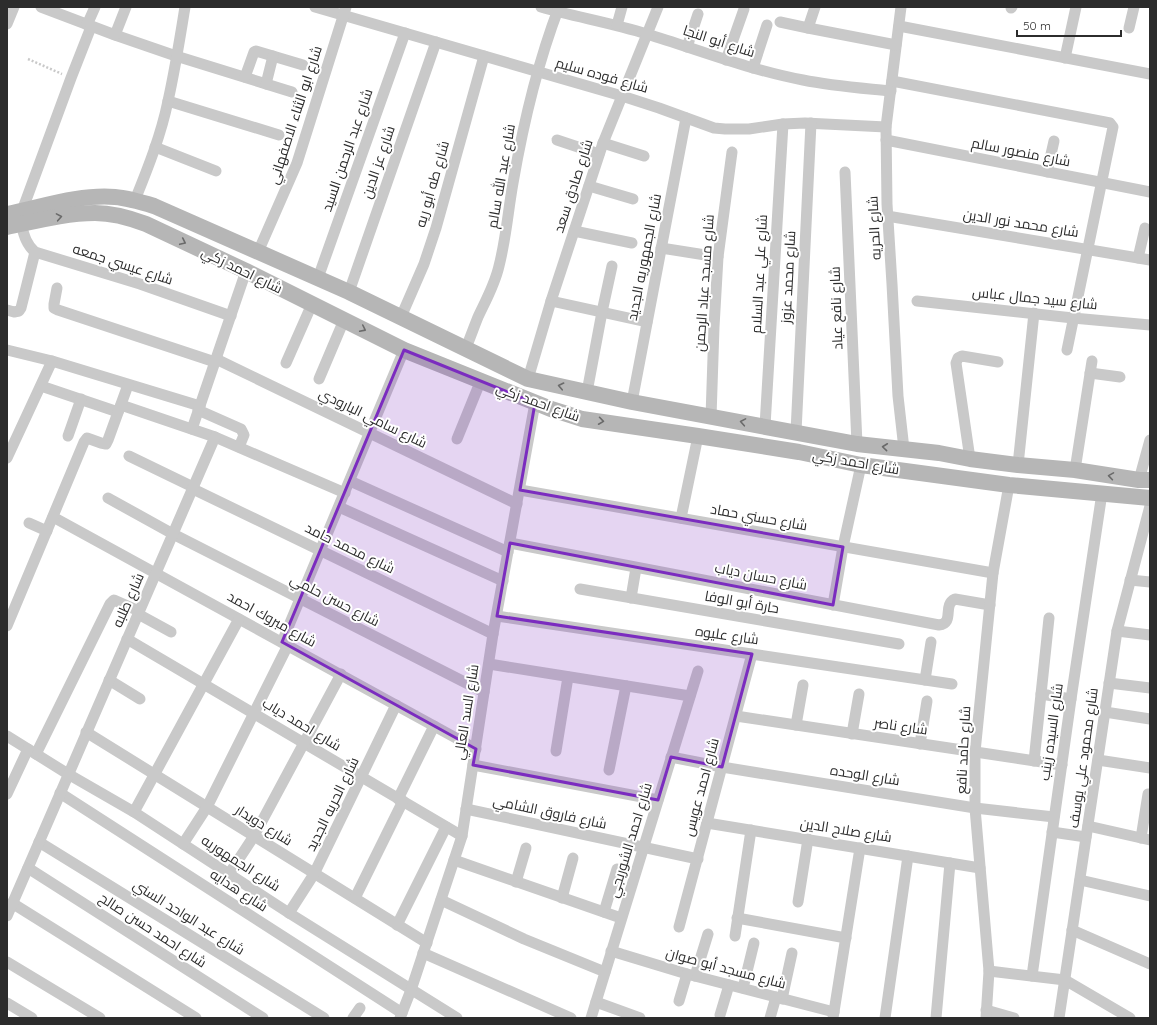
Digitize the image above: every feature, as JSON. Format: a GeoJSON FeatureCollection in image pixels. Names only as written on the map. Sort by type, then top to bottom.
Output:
{"type":"FeatureCollection","features":[{"type":"Feature","properties":{"kind":"street"},"geometry":{"type":"LineString","coordinates":[[7,24],[14,7]]}},
{"type":"Feature","properties":{"kind":"street"},"geometry":{"type":"LineString","coordinates":[[41,7],[89,26],[176,56],[292,92]]}},
{"type":"Feature","properties":{"kind":"street"},"geometry":{"type":"LineString","coordinates":[[7,310],[14,312],[21,308],[35,252],[29,247],[26,240],[22,218],[95,7]]}},
{"type":"Feature","properties":{"kind":"street"},"geometry":{"type":"LineString","coordinates":[[115,35],[126,7]]}},
{"type":"Feature","properties":{"kind":"street"},"geometry":{"type":"LineString","coordinates":[[135,200],[149,167],[168,101],[185,7]]}},
{"type":"Feature","properties":{"kind":"street","name":"شارع فوده سليم"},"geometry":{"type":"LineString","coordinates":[[315,7],[344,11],[405,33],[622,96],[714,128],[749,129],[783,124],[886,127]]}},
{"type":"Feature","properties":{"kind":"street","name":"شارع أبو النجا"},"geometry":{"type":"LineString","coordinates":[[541,7],[558,9],[617,25],[753,68],[804,80],[848,87],[891,86],[1110,123],[1113,127],[1101,183]]}},
{"type":"Feature","properties":{"kind":"street"},"geometry":{"type":"LineString","coordinates":[[617,25],[622,7]]}},
{"type":"Feature","properties":{"kind":"street","name":"شارع صادق سعد"},"geometry":{"type":"LineString","coordinates":[[528,379],[551,301],[603,143],[658,7]]}},
{"type":"Feature","properties":{"kind":"street"},"geometry":{"type":"LineString","coordinates":[[808,28],[815,7]]}},
{"type":"Feature","properties":{"kind":"street","name":"شارع الحريه"},"geometry":{"type":"LineString","coordinates":[[901,7],[886,127],[886,140],[887,216],[898,396],[904,449]]}},
{"type":"Feature","properties":{"kind":"street"},"geometry":{"type":"LineString","coordinates":[[1065,58],[1076,7]]}},
{"type":"Feature","properties":{"kind":"street"},"geometry":{"type":"LineString","coordinates":[[1129,28],[1134,7]]}},
{"type":"Feature","properties":{"kind":"street","name":"شارع عبد الله سالم"},"geometry":{"type":"LineString","coordinates":[[466,348],[499,268],[519,148],[538,72],[558,9]]}},
{"type":"Feature","properties":{"kind":"street"},"geometry":{"type":"LineString","coordinates":[[726,60],[744,9]]}},
{"type":"Feature","properties":{"kind":"street","name":"شارع ابو الثناء الاصفهاني"},"geometry":{"type":"LineString","coordinates":[[258,252],[297,163],[344,11]]}},
{"type":"Feature","properties":{"kind":"street"},"geometry":{"type":"LineString","coordinates":[[687,48],[698,14]]}},
{"type":"Feature","properties":{"kind":"street"},"geometry":{"type":"LineString","coordinates":[[780,22],[896,45]]}},
{"type":"Feature","properties":{"kind":"street"},"geometry":{"type":"LineString","coordinates":[[753,68],[767,25]]}},
{"type":"Feature","properties":{"kind":"street"},"geometry":{"type":"LineString","coordinates":[[899,26],[1150,74]]}},
{"type":"Feature","properties":{"kind":"street","name":"شارع عبد الرحمن السيد"},"geometry":{"type":"LineString","coordinates":[[318,278],[405,33]]}},
{"type":"Feature","properties":{"kind":"street","name":"شارع عز الدين"},"geometry":{"type":"LineString","coordinates":[[349,292],[436,42]]}},
{"type":"Feature","properties":{"kind":"street"},"geometry":{"type":"LineString","coordinates":[[245,77],[254,52],[256,51],[303,65]]}},
{"type":"Feature","properties":{"kind":"street"},"geometry":{"type":"LineString","coordinates":[[266,84],[273,56]]}},
{"type":"Feature","properties":{"kind":"street","name":"شارع طه أبو ريه"},"geometry":{"type":"LineString","coordinates":[[401,317],[424,264],[436,228],[484,56]]}},
{"type":"Feature","properties":{"kind":"street"},"geometry":{"type":"LineString","coordinates":[[168,101],[279,135]]}},
{"type":"Feature","properties":{"kind":"street","name":"شارع الجمهوريه الجديد"},"geometry":{"type":"LineString","coordinates":[[632,402],[686,118]]}},
{"type":"Feature","properties":{"kind":"street","name":"شارع علي عبد السلام"},"geometry":{"type":"LineString","coordinates":[[765,426],[783,124]]}},
{"type":"Feature","properties":{"kind":"street","name":"شارع محمد عزوز"},"geometry":{"type":"LineString","coordinates":[[796,432],[811,124]]}},
{"type":"Feature","properties":{"kind":"street"},"geometry":{"type":"LineString","coordinates":[[556,140],[600,154]]}},
{"type":"Feature","properties":{"kind":"street","name":"شارع منصور سالم"},"geometry":{"type":"LineString","coordinates":[[886,140],[1150,192]]}},
{"type":"Feature","properties":{"kind":"street"},"geometry":{"type":"LineString","coordinates":[[1048,172],[1054,140]]}},
{"type":"Feature","properties":{"kind":"street"},"geometry":{"type":"LineString","coordinates":[[603,143],[644,156]]}},
{"type":"Feature","properties":{"kind":"street"},"geometry":{"type":"LineString","coordinates":[[155,147],[216,171]]}},
{"type":"Feature","properties":{"kind":"street","name":"شارع مسجد عباد الرحمن"},"geometry":{"type":"LineString","coordinates":[[711,417],[718,258],[732,152]]}},
{"type":"Feature","properties":{"kind":"street","name":"شارع نافع عياد"},"geometry":{"type":"LineString","coordinates":[[845,172],[857,444]]}},
{"type":"Feature","properties":{"kind":"street"},"geometry":{"type":"LineString","coordinates":[[1067,350],[1101,183]]}},
{"type":"Feature","properties":{"kind":"street"},"geometry":{"type":"LineString","coordinates":[[589,186],[633,199]]}},
{"type":"Feature","properties":{"kind":"street","name":"شارع احمد زكي"},"geometry":{"type":"LineString","coordinates":[[22,218],[70,200],[97,197],[115,197],[135,200],[154,206],[349,292],[528,379],[632,402],[857,444],[939,453],[970,459],[1075,470],[1145,480]]}},
{"type":"Feature","properties":{"kind":"street","name":"شارع احمد زكي"},"geometry":{"type":"LineString","coordinates":[[22,218],[96,213],[113,214],[130,218],[146,224],[246,272],[404,350],[556,411],[582,419],[799,452],[861,465],[1009,485],[1150,498]]}},
{"type":"Feature","properties":{"kind":"street","name":"شارع محمد نور الدين"},"geometry":{"type":"LineString","coordinates":[[887,216],[1150,260]]}},
{"type":"Feature","properties":{"kind":"street"},"geometry":{"type":"LineString","coordinates":[[1138,258],[1145,228]]}},
{"type":"Feature","properties":{"kind":"street"},"geometry":{"type":"LineString","coordinates":[[574,231],[632,243]]}},
{"type":"Feature","properties":{"kind":"street"},"geometry":{"type":"LineString","coordinates":[[661,248],[718,258]]}},
{"type":"Feature","properties":{"kind":"street","name":"شارع عيسي جمعه"},"geometry":{"type":"LineString","coordinates":[[35,252],[140,284],[231,316]]}},
{"type":"Feature","properties":{"kind":"street"},"geometry":{"type":"LineString","coordinates":[[587,392],[612,266]]}},
{"type":"Feature","properties":{"kind":"street"},"geometry":{"type":"LineString","coordinates":[[192,429],[246,272]]}},
{"type":"Feature","properties":{"kind":"street","name":"شارع سامي البارودي"},"geometry":{"type":"LineString","coordinates":[[58,288],[54,304],[54,308],[58,310],[215,361],[370,433],[517,504]]}},
{"type":"Feature","properties":{"kind":"street"},"geometry":{"type":"LineString","coordinates":[[551,301],[647,322]]}},
{"type":"Feature","properties":{"kind":"street","name":"شارع سيد جمال عباس"},"geometry":{"type":"LineString","coordinates":[[918,301],[1150,325]]}},
{"type":"Feature","properties":{"kind":"street"},"geometry":{"type":"LineString","coordinates":[[286,363],[312,304]]}},
{"type":"Feature","properties":{"kind":"street"},"geometry":{"type":"LineString","coordinates":[[1018,465],[1034,313]]}},
{"type":"Feature","properties":{"kind":"street"},"geometry":{"type":"LineString","coordinates":[[319,379],[344,320]]}},
{"type":"Feature","properties":{"kind":"street"},"geometry":{"type":"LineString","coordinates":[[183,844],[207,807],[254,713],[285,644],[301,599],[404,350]]}},
{"type":"Feature","properties":{"kind":"street"},"geometry":{"type":"LineString","coordinates":[[9,354],[52,361],[128,384],[199,408],[241,429],[244,435],[239,447]]}},
{"type":"Feature","properties":{"kind":"street"},"geometry":{"type":"LineString","coordinates":[[970,459],[956,363],[958,358],[962,356],[998,362]]}},
{"type":"Feature","properties":{"kind":"street"},"geometry":{"type":"LineString","coordinates":[[7,458],[52,361]]}},
{"type":"Feature","properties":{"kind":"street"},"geometry":{"type":"LineString","coordinates":[[1075,470],[1092,361]]}},
{"type":"Feature","properties":{"kind":"street"},"geometry":{"type":"LineString","coordinates":[[1090,374],[1120,377]]}},
{"type":"Feature","properties":{"kind":"street"},"geometry":{"type":"LineString","coordinates":[[457,439],[480,380]]}},
{"type":"Feature","properties":{"kind":"street"},"geometry":{"type":"LineString","coordinates":[[7,626],[84,442],[87,438],[101,444],[106,444],[128,384]]}},
{"type":"Feature","properties":{"kind":"street"},"geometry":{"type":"LineString","coordinates":[[40,386],[81,399],[119,408],[192,429],[215,437],[345,493]]}},
{"type":"Feature","properties":{"kind":"street"},"geometry":{"type":"LineString","coordinates":[[68,436],[81,399]]}},
{"type":"Feature","properties":{"kind":"street","name":"شارع السد العالي"},"geometry":{"type":"LineString","coordinates":[[401,1015],[411,990],[462,836],[493,634],[536,403]]}},
{"type":"Feature","properties":{"kind":"street"},"geometry":{"type":"LineString","coordinates":[[681,518],[698,436]]}},
{"type":"Feature","properties":{"kind":"street","name":"شارع طلبه"},"geometry":{"type":"LineString","coordinates":[[7,916],[215,437]]}},
{"type":"Feature","properties":{"kind":"street"},"geometry":{"type":"LineString","coordinates":[[1145,480],[1150,440]]}},
{"type":"Feature","properties":{"kind":"street"},"geometry":{"type":"LineString","coordinates":[[937,475],[939,453]]}},
{"type":"Feature","properties":{"kind":"street","name":"شارع محمد حامد"},"geometry":{"type":"LineString","coordinates":[[129,456],[493,634]]}},
{"type":"Feature","properties":{"kind":"street"},"geometry":{"type":"LineString","coordinates":[[832,605],[861,465]]}},
{"type":"Feature","properties":{"kind":"street","name":"شارع حسان دياب"},"geometry":{"type":"LineString","coordinates":[[350,481],[509,548],[636,568],[939,625],[942,625],[947,620],[952,601],[955,600],[990,605]]}},
{"type":"Feature","properties":{"kind":"street","name":"شارع حامد نافع"},"geometry":{"type":"LineString","coordinates":[[986,1014],[989,971],[975,808],[975,752],[993,573],[1009,485]]}},
{"type":"Feature","properties":{"kind":"street","name":"شارع حسني حماد"},"geometry":{"type":"LineString","coordinates":[[520,490],[993,573]]}},
{"type":"Feature","properties":{"kind":"street","name":"شارع السيده زينب"},"geometry":{"type":"LineString","coordinates":[[1032,976],[1102,493]]}},
{"type":"Feature","properties":{"kind":"street","name":"شارع حسن حلمي"},"geometry":{"type":"LineString","coordinates":[[108,498],[173,534],[484,692]]}},
{"type":"Feature","properties":{"kind":"street"},"geometry":{"type":"LineString","coordinates":[[339,506],[503,582]]}},
{"type":"Feature","properties":{"kind":"street","name":"شارع محمود علي يوسف"},"geometry":{"type":"LineString","coordinates":[[1059,1018],[1117,631],[1150,506]]}},
{"type":"Feature","properties":{"kind":"street","name":"شارع مبروك احمد"},"geometry":{"type":"LineString","coordinates":[[53,517],[476,749]]}},
{"type":"Feature","properties":{"kind":"street"},"geometry":{"type":"LineString","coordinates":[[29,522],[47,531]]}},
{"type":"Feature","properties":{"kind":"street"},"geometry":{"type":"LineString","coordinates":[[631,598],[636,568]]}},
{"type":"Feature","properties":{"kind":"street"},"geometry":{"type":"LineString","coordinates":[[1130,580],[1150,582]]}},
{"type":"Feature","properties":{"kind":"street","name":"حارة أبو الوفا"},"geometry":{"type":"LineString","coordinates":[[580,589],[899,644]]}},
{"type":"Feature","properties":{"kind":"street"},"geometry":{"type":"LineString","coordinates":[[7,794],[32,752],[110,604],[114,600],[171,632]]}},
{"type":"Feature","properties":{"kind":"street","name":"شارع عليوه"},"geometry":{"type":"LineString","coordinates":[[497,616],[952,684]]}},
{"type":"Feature","properties":{"kind":"street"},"geometry":{"type":"LineString","coordinates":[[134,812],[239,618]]}},
{"type":"Feature","properties":{"kind":"street"},"geometry":{"type":"LineString","coordinates":[[1034,761],[1049,618]]}},
{"type":"Feature","properties":{"kind":"street"},"geometry":{"type":"LineString","coordinates":[[1117,631],[1150,635]]}},
{"type":"Feature","properties":{"kind":"street","name":"شارع احمد دياب"},"geometry":{"type":"LineString","coordinates":[[127,639],[462,836]]}},
{"type":"Feature","properties":{"kind":"street"},"geometry":{"type":"LineString","coordinates":[[925,680],[931,642]]}},
{"type":"Feature","properties":{"kind":"street","name":"شارع احمد عويس"},"geometry":{"type":"LineString","coordinates":[[679,928],[752,654]]}},
{"type":"Feature","properties":{"kind":"street"},"geometry":{"type":"LineString","coordinates":[[489,664],[690,696]]}},
{"type":"Feature","properties":{"kind":"street","name":"شارع احمد الشوربجي"},"geometry":{"type":"LineString","coordinates":[[591,1018],[698,671]]}},
{"type":"Feature","properties":{"kind":"street"},"geometry":{"type":"LineString","coordinates":[[229,874],[254,836],[341,674]]}},
{"type":"Feature","properties":{"kind":"street"},"geometry":{"type":"LineString","coordinates":[[556,751],[568,677]]}},
{"type":"Feature","properties":{"kind":"street"},"geometry":{"type":"LineString","coordinates":[[109,680],[140,699]]}},
{"type":"Feature","properties":{"kind":"street"},"geometry":{"type":"LineString","coordinates":[[1109,683],[1150,688]]}},
{"type":"Feature","properties":{"kind":"street"},"geometry":{"type":"LineString","coordinates":[[796,725],[803,685]]}},
{"type":"Feature","properties":{"kind":"street"},"geometry":{"type":"LineString","coordinates":[[609,770],[626,686]]}},
{"type":"Feature","properties":{"kind":"street"},"geometry":{"type":"LineString","coordinates":[[852,734],[859,694]]}},
{"type":"Feature","properties":{"kind":"street"},"geometry":{"type":"LineString","coordinates":[[1041,694],[1071,699]]}},
{"type":"Feature","properties":{"kind":"street"},"geometry":{"type":"LineString","coordinates":[[920,744],[927,701]]}},
{"type":"Feature","properties":{"kind":"street","name":"شارع الحريه الجديد"},"geometry":{"type":"LineString","coordinates":[[289,913],[314,874],[396,705]]}},
{"type":"Feature","properties":{"kind":"street"},"geometry":{"type":"LineString","coordinates":[[1105,712],[1150,719]]}},
{"type":"Feature","properties":{"kind":"street","name":"شارع ناصر"},"geometry":{"type":"LineString","coordinates":[[736,716],[1062,765]]}},
{"type":"Feature","properties":{"kind":"street"},"geometry":{"type":"LineString","coordinates":[[355,898],[434,726]]}},
{"type":"Feature","properties":{"kind":"street","name":"شارع دويدار"},"geometry":{"type":"LineString","coordinates":[[86,732],[355,898],[397,925],[425,948],[571,1018]]}},
{"type":"Feature","properties":{"kind":"street","name":"شارع الجمهوريه"},"geometry":{"type":"LineString","coordinates":[[7,736],[68,774],[134,812],[289,913],[457,1018]]}},
{"type":"Feature","properties":{"kind":"street","name":"شارع الوحده"},"geometry":{"type":"LineString","coordinates":[[671,757],[722,767],[975,808],[1054,817]]}},
{"type":"Feature","properties":{"kind":"street"},"geometry":{"type":"LineString","coordinates":[[1098,760],[1150,768]]}},
{"type":"Feature","properties":{"kind":"street"},"geometry":{"type":"LineString","coordinates":[[473,765],[658,800]]}},
{"type":"Feature","properties":{"kind":"street","name":"شارع هدايه"},"geometry":{"type":"LineString","coordinates":[[60,793],[401,1015]]}},
{"type":"Feature","properties":{"kind":"street"},"geometry":{"type":"LineString","coordinates":[[1052,832],[1087,832],[1145,839],[1148,794]]}},
{"type":"Feature","properties":{"kind":"street","name":"شارع فاروق الشامي"},"geometry":{"type":"LineString","coordinates":[[466,809],[698,859]]}},
{"type":"Feature","properties":{"kind":"street","name":"شارع صلاح الدين"},"geometry":{"type":"LineString","coordinates":[[707,823],[980,868]]}},
{"type":"Feature","properties":{"kind":"street"},"geometry":{"type":"LineString","coordinates":[[397,925],[446,827]]}},
{"type":"Feature","properties":{"kind":"street"},"geometry":{"type":"LineString","coordinates":[[735,936],[751,830]]}},
{"type":"Feature","properties":{"kind":"street"},"geometry":{"type":"LineString","coordinates":[[798,902],[808,839]]}},
{"type":"Feature","properties":{"kind":"street","name":"شارع عبد الواحد السني"},"geometry":{"type":"LineString","coordinates":[[39,842],[324,1018]]}},
{"type":"Feature","properties":{"kind":"street"},"geometry":{"type":"LineString","coordinates":[[516,882],[526,848]]}},
{"type":"Feature","properties":{"kind":"street"},"geometry":{"type":"LineString","coordinates":[[833,1015],[860,848]]}},
{"type":"Feature","properties":{"kind":"street"},"geometry":{"type":"LineString","coordinates":[[885,1018],[908,856]]}},
{"type":"Feature","properties":{"kind":"street"},"geometry":{"type":"LineString","coordinates":[[562,898],[573,858]]}},
{"type":"Feature","properties":{"kind":"street"},"geometry":{"type":"LineString","coordinates":[[454,860],[622,918]]}},
{"type":"Feature","properties":{"kind":"street"},"geometry":{"type":"LineString","coordinates":[[936,1018],[950,863]]}},
{"type":"Feature","properties":{"kind":"street","name":"شارع احمد حسن صالح"},"geometry":{"type":"LineString","coordinates":[[28,868],[263,1018]]}},
{"type":"Feature","properties":{"kind":"street"},"geometry":{"type":"LineString","coordinates":[[604,912],[617,869]]}},
{"type":"Feature","properties":{"kind":"street"},"geometry":{"type":"LineString","coordinates":[[1080,880],[1150,896]]}},
{"type":"Feature","properties":{"kind":"street"},"geometry":{"type":"LineString","coordinates":[[441,900],[524,939],[605,972]]}},
{"type":"Feature","properties":{"kind":"street"},"geometry":{"type":"LineString","coordinates":[[12,903],[196,1018]]}},
{"type":"Feature","properties":{"kind":"street"},"geometry":{"type":"LineString","coordinates":[[737,918],[846,938]]}},
{"type":"Feature","properties":{"kind":"street"},"geometry":{"type":"LineString","coordinates":[[1072,930],[1150,964]]}},
{"type":"Feature","properties":{"kind":"street"},"geometry":{"type":"LineString","coordinates":[[679,1001],[708,934]]}},
{"type":"Feature","properties":{"kind":"street"},"geometry":{"type":"LineString","coordinates":[[743,988],[754,943]]}},
{"type":"Feature","properties":{"kind":"street","name":"شارع مسجد أبو صوان"},"geometry":{"type":"LineString","coordinates":[[611,951],[691,975],[779,998],[815,1013],[833,1015]]}},
{"type":"Feature","properties":{"kind":"street"},"geometry":{"type":"LineString","coordinates":[[770,1018],[779,998],[792,953]]}},
{"type":"Feature","properties":{"kind":"street"},"geometry":{"type":"LineString","coordinates":[[7,962],[100,1018]]}},
{"type":"Feature","properties":{"kind":"street"},"geometry":{"type":"LineString","coordinates":[[989,971],[1065,980],[1130,1018]]}},
{"type":"Feature","properties":{"kind":"street"},"geometry":{"type":"LineString","coordinates":[[720,1015],[729,985]]}},
{"type":"Feature","properties":{"kind":"street"},"geometry":{"type":"LineString","coordinates":[[596,1002],[640,1018]]}},
{"type":"Feature","properties":{"kind":"street"},"geometry":{"type":"LineString","coordinates":[[7,1003],[32,1018]]}},
{"type":"Feature","properties":{"kind":"street"},"geometry":{"type":"LineString","coordinates":[[353,1018],[360,1008]]}},
{"type":"Feature","properties":{"kind":"street"},"geometry":{"type":"LineString","coordinates":[[986,1014],[1014,1018]]}},
{"type":"Feature","properties":{"kind":"path"},"geometry":{"type":"LineString","coordinates":[[28,59],[71,78]]}},
{"type":"Feature","properties":{"kind":"highlighted area"},"geometry":{"type":"Polygon","coordinates":[[[404,350],[535,403],[520,490],[843,547],[833,605],[510,543],[497,616],[752,654],[722,767],[671,757],[658,800],[473,765],[476,749],[282,642],[404,350]]]}}]}
